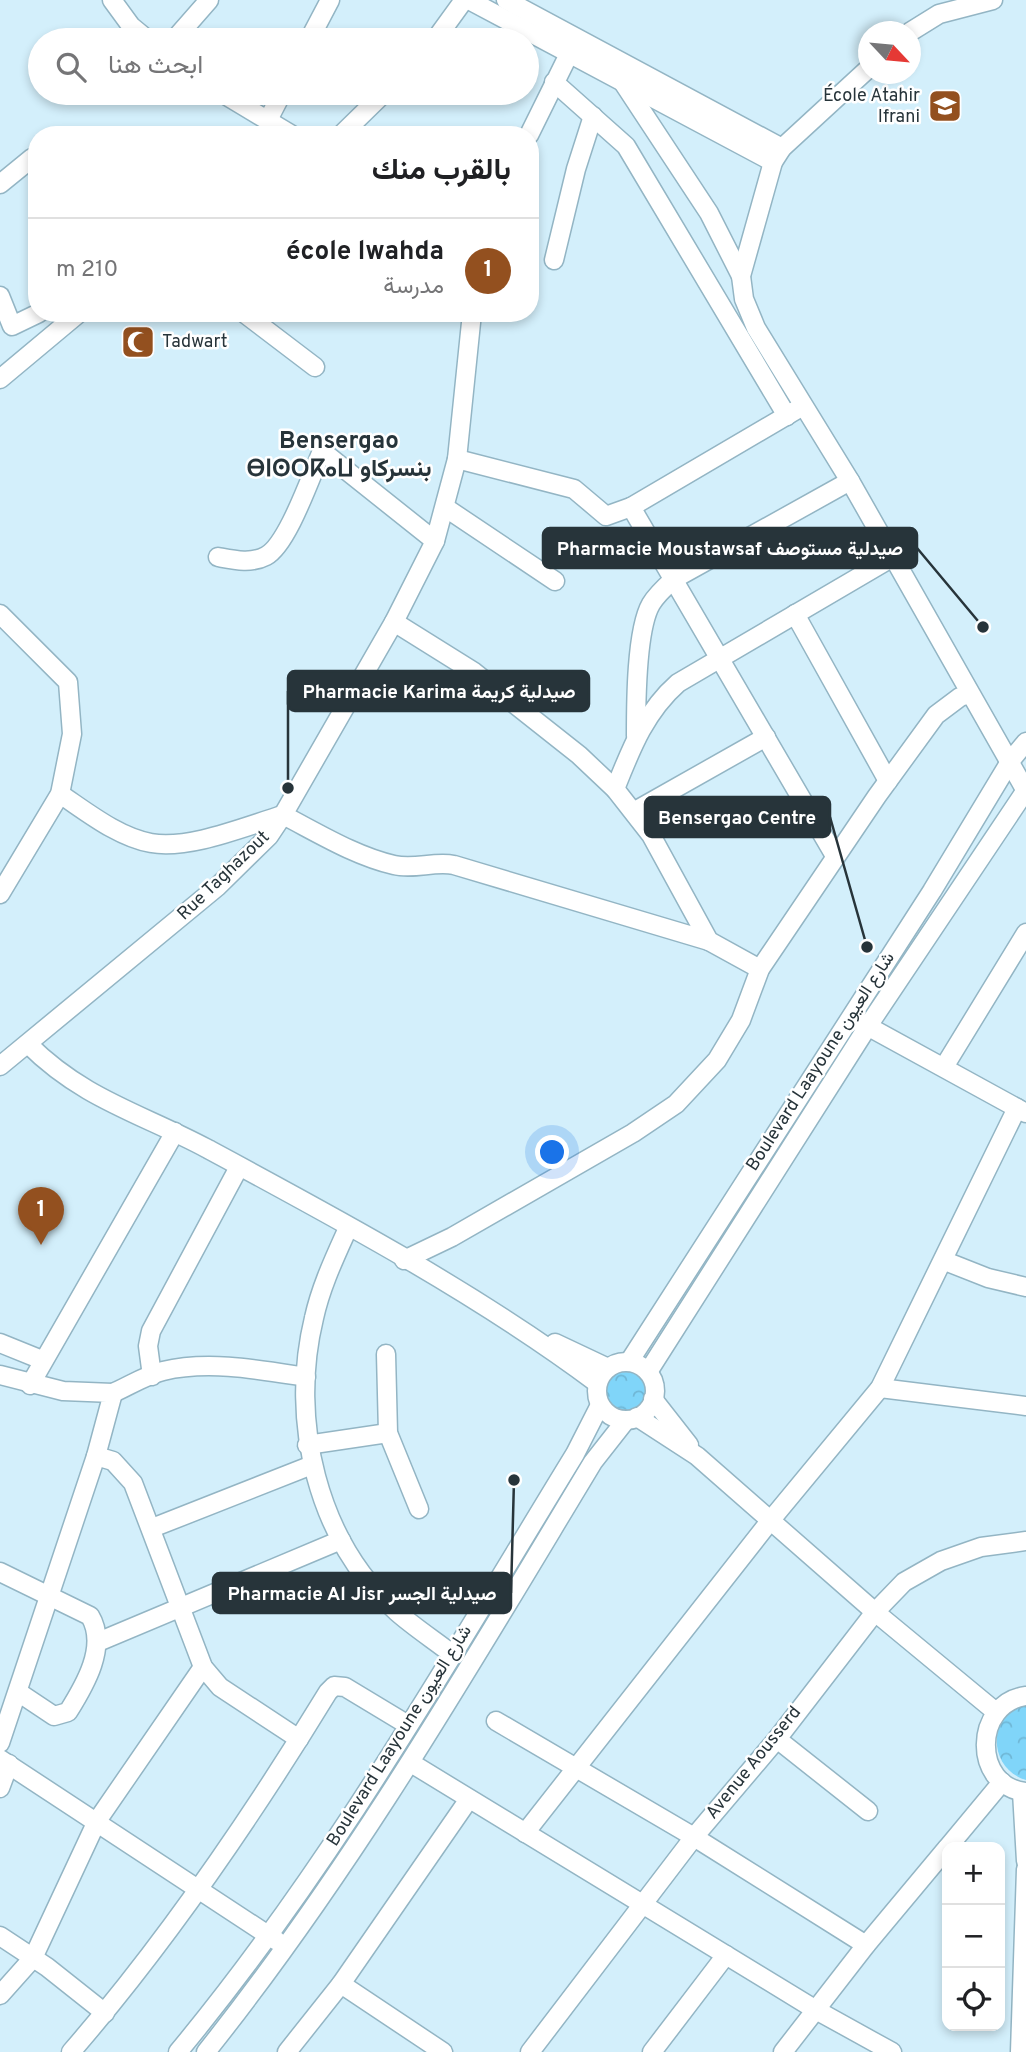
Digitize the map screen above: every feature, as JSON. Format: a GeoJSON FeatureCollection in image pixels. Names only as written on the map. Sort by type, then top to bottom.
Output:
{"type":"FeatureCollection","features":[{"type":"Feature","properties":{"kind":"street"},"geometry":{"type":"LineString","coordinates":[[112,0],[133,28]]}},
{"type":"Feature","properties":{"kind":"street"},"geometry":{"type":"LineString","coordinates":[[184,28],[209,0]]}},
{"type":"Feature","properties":{"kind":"street"},"geometry":{"type":"LineString","coordinates":[[315,28],[330,0]]}},
{"type":"Feature","properties":{"kind":"street"},"geometry":{"type":"LineString","coordinates":[[445,28],[467,0],[520,28]]}},
{"type":"Feature","properties":{"kind":"street"},"geometry":{"type":"LineString","coordinates":[[506,0],[778,155]]}},
{"type":"Feature","properties":{"kind":"street"},"geometry":{"type":"LineString","coordinates":[[921,25],[959,3],[993,0]]}},
{"type":"Feature","properties":{"kind":"street"},"geometry":{"type":"LineString","coordinates":[[539,38],[778,155]]}},
{"type":"Feature","properties":{"kind":"street"},"geometry":{"type":"LineString","coordinates":[[533,126],[569,54]]}},
{"type":"Feature","properties":{"kind":"street"},"geometry":{"type":"LineString","coordinates":[[741,276],[778,155],[858,79]]}},
{"type":"Feature","properties":{"kind":"street"},"geometry":{"type":"LineString","coordinates":[[622,81],[709,213],[741,276],[744,299],[756,328],[850,481],[970,694],[1011,760],[1026,791]]}},
{"type":"Feature","properties":{"kind":"street"},"geometry":{"type":"LineString","coordinates":[[554,82],[626,146],[786,416]]}},
{"type":"Feature","properties":{"kind":"street"},"geometry":{"type":"LineString","coordinates":[[242,105],[278,126]]}},
{"type":"Feature","properties":{"kind":"street"},"geometry":{"type":"LineString","coordinates":[[268,120],[276,105]]}},
{"type":"Feature","properties":{"kind":"street"},"geometry":{"type":"LineString","coordinates":[[350,126],[372,105]]}},
{"type":"Feature","properties":{"kind":"street"},"geometry":{"type":"LineString","coordinates":[[554,260],[576,169],[593,116]]}},
{"type":"Feature","properties":{"kind":"street"},"geometry":{"type":"LineString","coordinates":[[0,184],[28,161]]}},
{"type":"Feature","properties":{"kind":"street"},"geometry":{"type":"LineString","coordinates":[[0,296],[12,326],[28,354]]}},
{"type":"Feature","properties":{"kind":"street"},"geometry":{"type":"LineString","coordinates":[[12,326],[28,318]]}},
{"type":"Feature","properties":{"kind":"street"},"geometry":{"type":"LineString","coordinates":[[0,379],[68,322]]}},
{"type":"Feature","properties":{"kind":"street"},"geometry":{"type":"LineString","coordinates":[[256,322],[314,367]]}},
{"type":"Feature","properties":{"kind":"street","name":"Rue Taghazout"},"geometry":{"type":"LineString","coordinates":[[11,1052],[218,887],[269,836],[283,815],[394,622],[435,541],[457,459],[470,322]]}},
{"type":"Feature","properties":{"kind":"street"},"geometry":{"type":"LineString","coordinates":[[457,459],[574,489],[606,516],[631,507],[803,406]]}},
{"type":"Feature","properties":{"kind":"street"},"geometry":{"type":"LineString","coordinates":[[218,557],[251,561],[268,555],[284,535],[322,451],[435,541]]}},
{"type":"Feature","properties":{"kind":"street"},"geometry":{"type":"LineString","coordinates":[[636,736],[636,692],[649,606],[674,579],[850,481]]}},
{"type":"Feature","properties":{"kind":"street"},"geometry":{"type":"LineString","coordinates":[[631,507],[835,856]]}},
{"type":"Feature","properties":{"kind":"street"},"geometry":{"type":"LineString","coordinates":[[446,508],[555,581]]}},
{"type":"Feature","properties":{"kind":"street"},"geometry":{"type":"LineString","coordinates":[[615,789],[636,736],[662,697],[678,683],[893,557]]}},
{"type":"Feature","properties":{"kind":"street"},"geometry":{"type":"LineString","coordinates":[[0,614],[68,682],[72,734],[60,794],[0,894]]}},
{"type":"Feature","properties":{"kind":"street"},"geometry":{"type":"LineString","coordinates":[[795,614],[888,781]]}},
{"type":"Feature","properties":{"kind":"street"},"geometry":{"type":"LineString","coordinates":[[394,622],[474,673],[579,755],[615,789],[635,811],[709,941]]}},
{"type":"Feature","properties":{"kind":"street"},"geometry":{"type":"LineString","coordinates":[[404,1260],[452,1237],[520,1195],[633,1133],[676,1104],[717,1060],[741,1020],[760,969],[888,781],[936,715],[960,697],[970,694]]}},
{"type":"Feature","properties":{"kind":"street"},"geometry":{"type":"LineString","coordinates":[[635,811],[766,737]]}},
{"type":"Feature","properties":{"kind":"street","name":"Boulevard Laayoune شارع العيون"},"geometry":{"type":"LineString","coordinates":[[629,1362],[932,891],[1011,760],[1026,742]]}},
{"type":"Feature","properties":{"kind":"street","name":"Boulevard Laayoune شارع العيون"},"geometry":{"type":"LineString","coordinates":[[648,1372],[868,1026],[1026,791]]}},
{"type":"Feature","properties":{"kind":"street"},"geometry":{"type":"LineString","coordinates":[[60,794],[119,831],[151,843],[205,838],[283,815],[370,857],[396,866],[439,862],[454,865],[709,941],[760,969]]}},
{"type":"Feature","properties":{"kind":"street"},"geometry":{"type":"LineString","coordinates":[[944,1067],[1018,962],[1026,933]]}},
{"type":"Feature","properties":{"kind":"street"},"geometry":{"type":"LineString","coordinates":[[525,1833],[770,1521],[880,1388],[1022,1110],[850,1016]]}},
{"type":"Feature","properties":{"kind":"street"},"geometry":{"type":"LineString","coordinates":[[11,1052],[50,1066],[107,1103],[175,1132],[529,1333],[608,1368]]}},
{"type":"Feature","properties":{"kind":"street"},"geometry":{"type":"LineString","coordinates":[[30,1385],[175,1132]]}},
{"type":"Feature","properties":{"kind":"street"},"geometry":{"type":"LineString","coordinates":[[152,1376],[148,1359],[150,1331],[239,1167]]}},
{"type":"Feature","properties":{"kind":"street"},"geometry":{"type":"LineString","coordinates":[[348,1228],[327,1274],[313,1319],[306,1377],[307,1445],[341,1540],[396,1611],[452,1654]]}},
{"type":"Feature","properties":{"kind":"street"},"geometry":{"type":"LineString","coordinates":[[945,1261],[988,1278],[1026,1287]]}},
{"type":"Feature","properties":{"kind":"street"},"geometry":{"type":"LineString","coordinates":[[529,1333],[597,1384]]}},
{"type":"Feature","properties":{"kind":"street"},"geometry":{"type":"LineString","coordinates":[[0,1343],[42,1360]]}},
{"type":"Feature","properties":{"kind":"street"},"geometry":{"type":"LineString","coordinates":[[386,1354],[388,1433],[419,1509]]}},
{"type":"Feature","properties":{"kind":"street"},"geometry":{"type":"LineString","coordinates":[[632,1419],[644,1413],[653,1399],[654,1382],[648,1372],[629,1362],[608,1368],[597,1384],[600,1405],[611,1416],[632,1419],[697,1456]]}},
{"type":"Feature","properties":{"kind":"street"},"geometry":{"type":"LineString","coordinates":[[0,1376],[63,1391],[113,1393],[152,1376],[193,1367],[255,1369],[306,1377]]}},
{"type":"Feature","properties":{"kind":"street"},"geometry":{"type":"LineString","coordinates":[[880,1388],[1026,1406]]}},
{"type":"Feature","properties":{"kind":"street"},"geometry":{"type":"LineString","coordinates":[[0,1743],[96,1456],[113,1393]]}},
{"type":"Feature","properties":{"kind":"street"},"geometry":{"type":"LineString","coordinates":[[653,1399],[697,1456],[875,1612],[996,1712]]}},
{"type":"Feature","properties":{"kind":"street","name":"Boulevard Laayoune شارع العيون"},"geometry":{"type":"LineString","coordinates":[[178,2052],[344,1829],[575,1454],[600,1405]]}},
{"type":"Feature","properties":{"kind":"street","name":"Boulevard Laayoune شارع العيون"},"geometry":{"type":"LineString","coordinates":[[206,2052],[285,1947],[411,1763],[593,1462],[632,1419]]}},
{"type":"Feature","properties":{"kind":"street"},"geometry":{"type":"LineString","coordinates":[[307,1445],[388,1433]]}},
{"type":"Feature","properties":{"kind":"street"},"geometry":{"type":"LineString","coordinates":[[96,1456],[113,1461],[133,1483],[203,1667],[220,1687],[299,1739]]}},
{"type":"Feature","properties":{"kind":"street"},"geometry":{"type":"LineString","coordinates":[[152,1528],[312,1465]]}},
{"type":"Feature","properties":{"kind":"street"},"geometry":{"type":"LineString","coordinates":[[98,1642],[341,1540]]}},
{"type":"Feature","properties":{"kind":"street","name":"Avenue Aousserd"},"geometry":{"type":"LineString","coordinates":[[530,2052],[694,1837],[777,1739],[875,1612],[904,1582],[940,1561],[981,1547],[1026,1541]]}},
{"type":"Feature","properties":{"kind":"street"},"geometry":{"type":"LineString","coordinates":[[0,1572],[90,1616],[97,1627],[95,1657],[68,1712],[54,1716],[18,1692]]}},
{"type":"Feature","properties":{"kind":"street"},"geometry":{"type":"LineString","coordinates":[[0,1995],[33,1958],[97,1821],[203,1667]]}},
{"type":"Feature","properties":{"kind":"street"},"geometry":{"type":"LineString","coordinates":[[71,2052],[105,2013],[201,1889],[334,1686],[345,1687],[408,1725]]}},
{"type":"Feature","properties":{"kind":"street"},"geometry":{"type":"LineString","coordinates":[[1026,1696],[1007,1702],[996,1712],[988,1725],[984,1740],[986,1756],[992,1770],[1002,1782],[1024,1792],[1026,1861]]}},
{"type":"Feature","properties":{"kind":"street"},"geometry":{"type":"LineString","coordinates":[[496,1721],[694,1837],[866,1945]]}},
{"type":"Feature","properties":{"kind":"street"},"geometry":{"type":"LineString","coordinates":[[777,1739],[868,1811]]}},
{"type":"Feature","properties":{"kind":"street"},"geometry":{"type":"LineString","coordinates":[[0,1788],[4,1762],[201,1889],[285,1947]]}},
{"type":"Feature","properties":{"kind":"street"},"geometry":{"type":"LineString","coordinates":[[411,1763],[816,2010],[891,2052]]}},
{"type":"Feature","properties":{"kind":"street"},"geometry":{"type":"LineString","coordinates":[[953,1842],[1002,1782]]}},
{"type":"Feature","properties":{"kind":"street"},"geometry":{"type":"LineString","coordinates":[[287,2052],[341,1984],[469,1800]]}},
{"type":"Feature","properties":{"kind":"street"},"geometry":{"type":"LineString","coordinates":[[783,2052],[866,1945],[942,1855]]}},
{"type":"Feature","properties":{"kind":"street"},"geometry":{"type":"LineString","coordinates":[[1020,2052],[1026,1869]]}},
{"type":"Feature","properties":{"kind":"street"},"geometry":{"type":"LineString","coordinates":[[0,1936],[105,2013]]}},
{"type":"Feature","properties":{"kind":"street"},"geometry":{"type":"LineString","coordinates":[[652,2052],[726,1955]]}},
{"type":"Feature","properties":{"kind":"street"},"geometry":{"type":"LineString","coordinates":[[341,1984],[443,2052]]}},
{"type":"Feature","properties":{"kind":"green space"},"geometry":{"type":"Polygon","coordinates":[[[627,1365],[636,1366],[644,1372],[650,1380],[650,1398],[644,1406],[636,1412],[627,1413],[618,1412],[610,1406],[604,1398],[603,1389],[604,1380],[610,1372],[618,1366],[627,1365]]]}},
{"type":"Feature","properties":{"kind":"green space"},"geometry":{"type":"Polygon","coordinates":[[[1026,1704],[1026,1780],[1013,1774],[1004,1765],[997,1742],[998,1730],[1004,1719],[1013,1710],[1026,1704]]]}},
{"type":"Feature","properties":{"kind":"place","name":"École Atahir Ifrani"},"geometry":{"type":"Point","coordinates":[945,106]}},
{"type":"Feature","properties":{"kind":"place","name":"Tadwart"},"geometry":{"type":"Point","coordinates":[138,342]}},
{"type":"Feature","properties":{"kind":"place","name":"Pharmacie Moustawsaf صيدلية مستوصف"},"geometry":{"type":"Point","coordinates":[983,627]}},
{"type":"Feature","properties":{"kind":"place","name":"Pharmacie Karima صيدلية كريمة"},"geometry":{"type":"Point","coordinates":[288,788]}},
{"type":"Feature","properties":{"kind":"place","name":"Bensergao Centre"},"geometry":{"type":"Point","coordinates":[867,947]}},
{"type":"Feature","properties":{"kind":"place","name":"école lwahda"},"geometry":{"type":"Point","coordinates":[41,1245]}},
{"type":"Feature","properties":{"kind":"place","name":"Pharmacie Al Jisr صيدلية الجسر"},"geometry":{"type":"Point","coordinates":[514,1480]}},
{"type":"Feature","properties":{"kind":"district","name":"Bensergao ⴱⵏⵙⵔⴽⴰⵡ بنسركاو"},"geometry":{"type":"Point","coordinates":[339,456]}}]}
